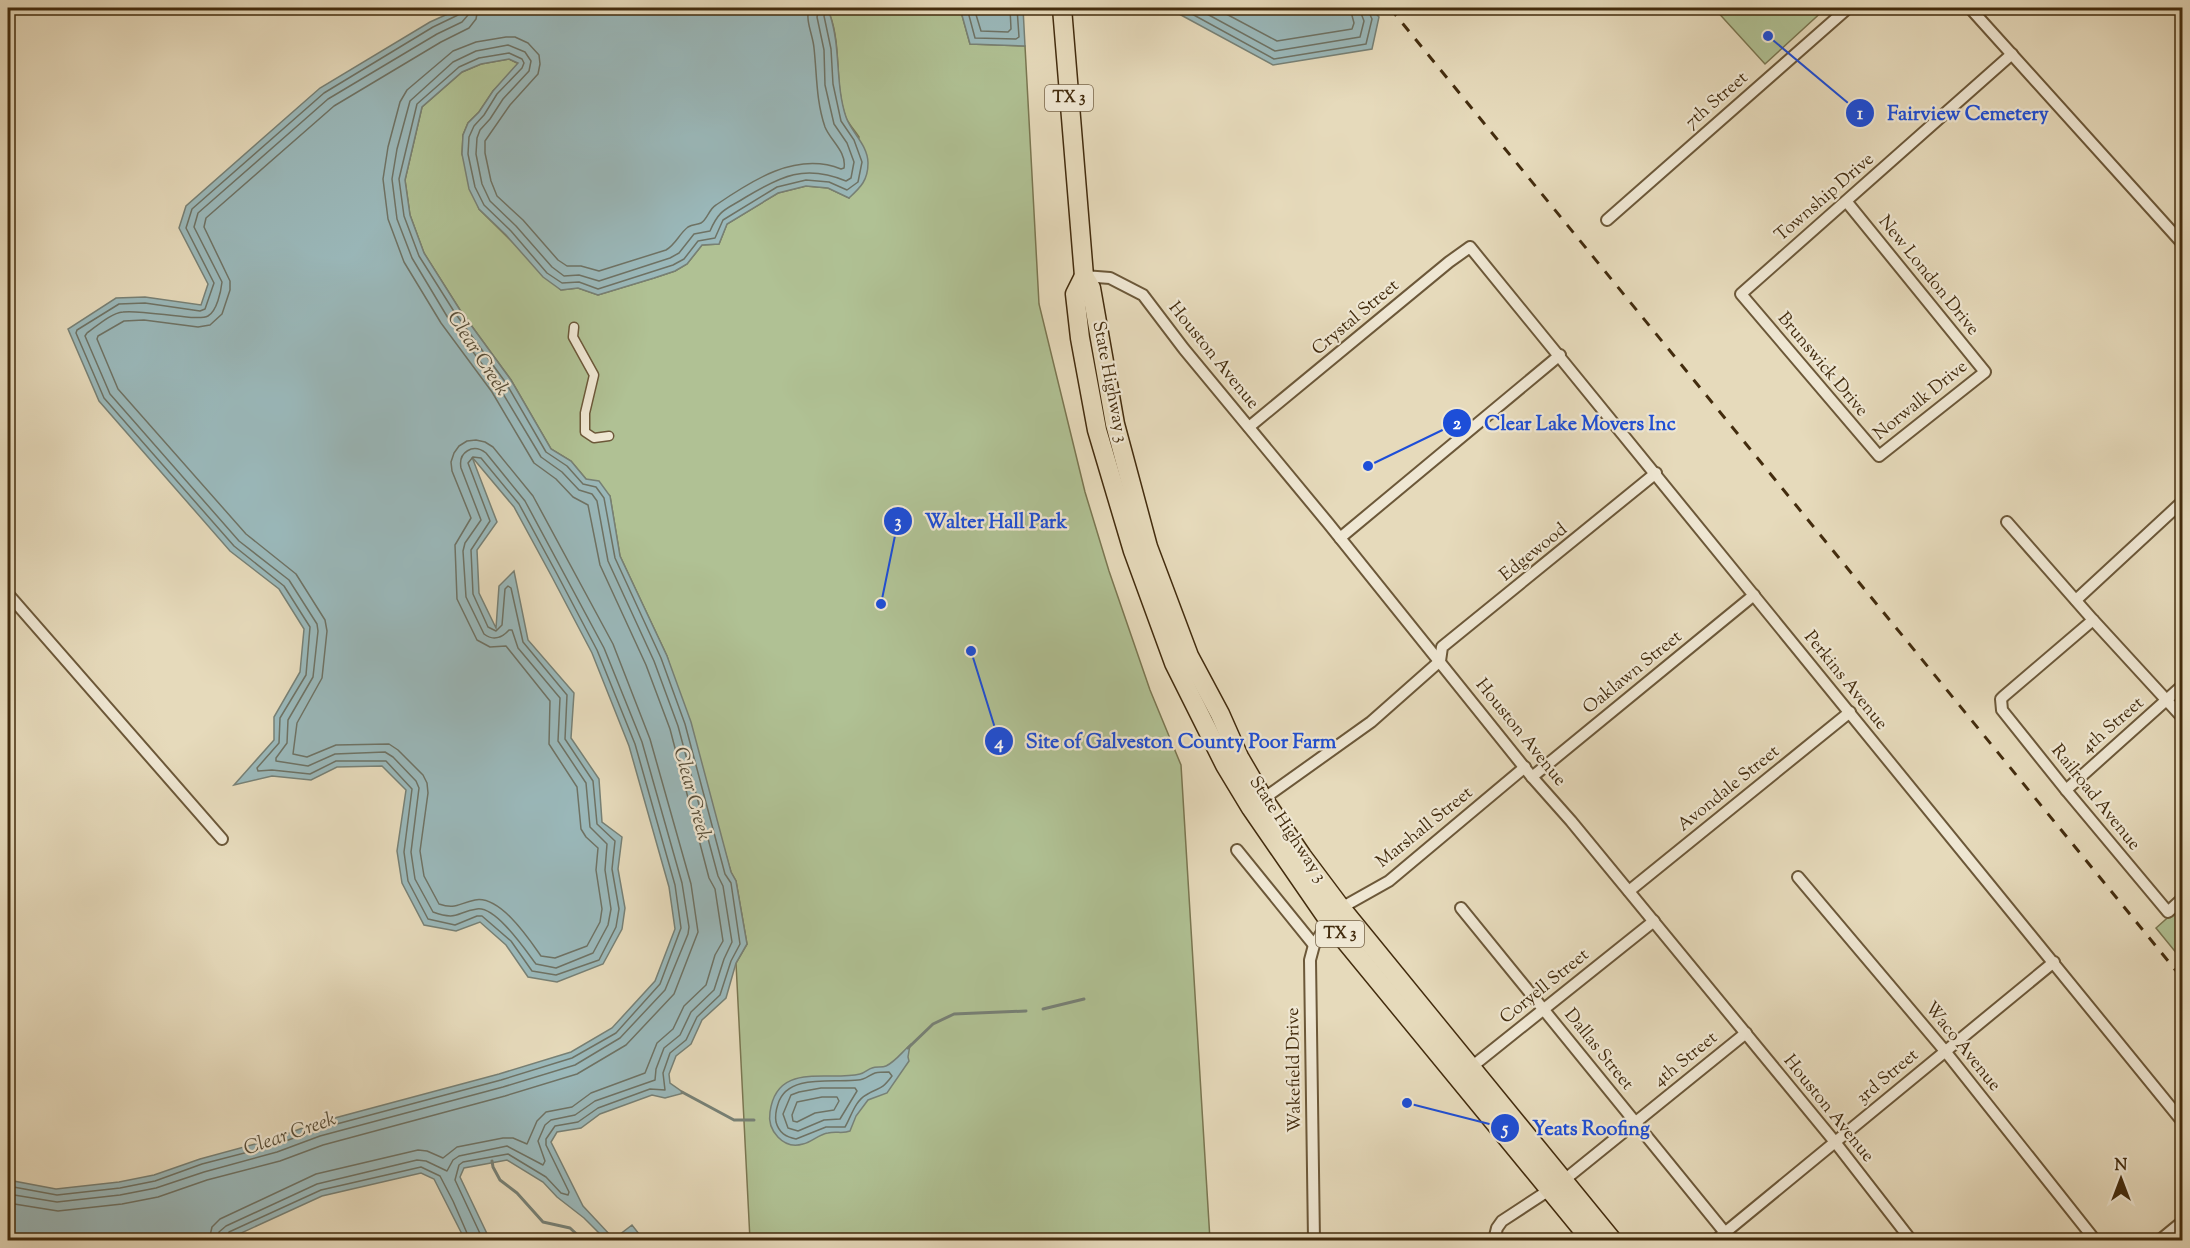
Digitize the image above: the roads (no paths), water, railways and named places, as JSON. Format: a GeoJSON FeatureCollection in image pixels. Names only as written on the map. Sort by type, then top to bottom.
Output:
{"type":"FeatureCollection","features":[{"type":"Feature","properties":{"kind":"main road","name":"State Highway 3"},"geometry":{"type":"LineString","coordinates":[[1062,8],[1084,276],[1091,288],[1115,424],[1148,546],[1188,656],[1220,714],[1257,804],[1335,914],[1557,1185],[1612,1240]]}},
{"type":"Feature","properties":{"kind":"main road","name":"State Highway 3"},"geometry":{"type":"LineString","coordinates":[[1557,1185],[1591,1240]]}},
{"type":"Feature","properties":{"kind":"street","name":"7th Street"},"geometry":{"type":"LineString","coordinates":[[1607,220],[1848,8]]}},
{"type":"Feature","properties":{"kind":"street"},"geometry":{"type":"LineString","coordinates":[[1970,8],[2182,243]]}},
{"type":"Feature","properties":{"kind":"street","name":"Township Drive"},"geometry":{"type":"LineString","coordinates":[[1741,294],[2012,54]]}},
{"type":"Feature","properties":{"kind":"street","name":"New London Drive"},"geometry":{"type":"LineString","coordinates":[[1846,201],[1984,372]]}},
{"type":"Feature","properties":{"kind":"street","name":"Crystal Street"},"geometry":{"type":"LineString","coordinates":[[1249,427],[1470,247],[1484,261]]}},
{"type":"Feature","properties":{"kind":"street","name":"Perkins Avenue"},"geometry":{"type":"LineString","coordinates":[[1484,261],[2182,1121]]}},
{"type":"Feature","properties":{"kind":"street","name":"Houston Avenue"},"geometry":{"type":"LineString","coordinates":[[1084,276],[1110,278],[1143,295],[1184,349],[1340,538],[1532,777],[1571,821],[1835,1142],[1911,1240]]}},
{"type":"Feature","properties":{"kind":"street","name":"Brunswick Drive"},"geometry":{"type":"LineString","coordinates":[[1741,294],[1879,456]]}},
{"type":"Feature","properties":{"kind":"street"},"geometry":{"type":"LineString","coordinates":[[574,327],[573,338],[594,375],[585,413],[585,432],[594,438],[609,436]]}},
{"type":"Feature","properties":{"kind":"street"},"geometry":{"type":"LineString","coordinates":[[1340,538],[1560,355]]}},
{"type":"Feature","properties":{"kind":"street","name":"Norwalk Drive"},"geometry":{"type":"LineString","coordinates":[[1879,456],[1984,372]]}},
{"type":"Feature","properties":{"kind":"street","name":"Edgewood"},"geometry":{"type":"LineString","coordinates":[[1257,804],[1371,722],[1440,661],[1442,647],[1656,473]]}},
{"type":"Feature","properties":{"kind":"street"},"geometry":{"type":"LineString","coordinates":[[2076,600],[2182,502]]}},
{"type":"Feature","properties":{"kind":"street"},"geometry":{"type":"LineString","coordinates":[[2007,522],[2182,717]]}},
{"type":"Feature","properties":{"kind":"street"},"geometry":{"type":"LineString","coordinates":[[8,594],[222,839]]}},
{"type":"Feature","properties":{"kind":"street","name":"Oaklawn Street"},"geometry":{"type":"LineString","coordinates":[[1532,777],[1754,595]]}},
{"type":"Feature","properties":{"kind":"street","name":"Railroad Avenue"},"geometry":{"type":"LineString","coordinates":[[2093,620],[2004,696],[2001,704],[2002,710],[2168,912],[2182,899]]}},
{"type":"Feature","properties":{"kind":"street","name":"4th Street"},"geometry":{"type":"LineString","coordinates":[[2066,790],[2182,687]]}},
{"type":"Feature","properties":{"kind":"street","name":"Avondale Street"},"geometry":{"type":"LineString","coordinates":[[1629,891],[1850,712]]}},
{"type":"Feature","properties":{"kind":"street","name":"Marshall Street"},"geometry":{"type":"LineString","coordinates":[[1335,914],[1389,881],[1525,767]]}},
{"type":"Feature","properties":{"kind":"street"},"geometry":{"type":"LineString","coordinates":[[1237,850],[1314,945]]}},
{"type":"Feature","properties":{"kind":"street","name":"Waco Avenue"},"geometry":{"type":"LineString","coordinates":[[1798,877],[1945,1051],[2095,1240]]}},
{"type":"Feature","properties":{"kind":"street","name":"Dallas Street"},"geometry":{"type":"LineString","coordinates":[[1461,908],[1635,1121],[1724,1238]]}},
{"type":"Feature","properties":{"kind":"street","name":"Wakefield Drive"},"geometry":{"type":"LineString","coordinates":[[1314,1240],[1310,960],[1314,945],[1335,914]]}},
{"type":"Feature","properties":{"kind":"street","name":"Coryell Street"},"geometry":{"type":"LineString","coordinates":[[1464,1074],[1654,921]]}},
{"type":"Feature","properties":{"kind":"street","name":"3rd Street"},"geometry":{"type":"LineString","coordinates":[[1724,1238],[1835,1142],[2054,962]]}},
{"type":"Feature","properties":{"kind":"street","name":"4th Street"},"geometry":{"type":"LineString","coordinates":[[1494,1240],[1497,1228],[1502,1221],[1557,1185],[1746,1033]]}},
{"type":"Feature","properties":{"kind":"street"},"geometry":{"type":"LineString","coordinates":[[2160,1240],[2182,1222]]}},
{"type":"Feature","properties":{"kind":"water","name":"Clear Creek"},"geometry":{"type":"Polygon","coordinates":[[[461,8],[836,8],[830,15],[836,40],[840,92],[848,123],[867,156],[868,169],[865,179],[849,198],[828,188],[806,186],[778,193],[727,224],[719,244],[702,245],[687,264],[675,271],[598,295],[578,288],[561,290],[543,277],[506,235],[479,209],[469,189],[462,154],[463,135],[468,123],[518,63],[509,59],[481,64],[462,72],[422,107],[405,180],[410,215],[424,253],[460,310],[511,380],[551,449],[571,461],[586,479],[599,481],[610,496],[620,556],[667,656],[691,722],[731,872],[736,881],[747,944],[736,963],[726,998],[702,1020],[691,1044],[676,1056],[669,1074],[670,1083],[684,1093],[665,1098],[652,1095],[600,1114],[581,1128],[557,1132],[551,1142],[583,1206],[611,1236],[615,1238],[632,1225],[643,1239],[606,1240],[543,1182],[507,1160],[464,1168],[460,1177],[490,1240],[465,1240],[434,1179],[421,1173],[322,1196],[226,1240],[8,1240],[8,1180],[56,1189],[119,1182],[154,1175],[200,1159],[273,1139],[316,1123],[499,1074],[571,1052],[612,1028],[655,981],[675,929],[669,887],[629,746],[592,653],[514,507],[472,457],[497,522],[477,550],[479,593],[496,628],[499,586],[514,571],[528,640],[574,693],[571,738],[599,779],[602,822],[622,837],[618,869],[625,908],[622,929],[603,964],[557,982],[528,977],[506,945],[480,922],[456,931],[424,925],[402,883],[397,851],[406,790],[382,766],[337,767],[311,780],[272,776],[234,785],[274,740],[274,717],[300,672],[304,629],[279,589],[230,551],[99,401],[68,329],[116,298],[145,297],[201,305],[208,284],[179,228],[186,206],[320,88],[430,22],[461,8]]]}},
{"type":"Feature","properties":{"kind":"water"},"geometry":{"type":"Polygon","coordinates":[[[960,8],[1023,8],[1025,46],[970,44],[960,8]]]}},
{"type":"Feature","properties":{"kind":"water"},"geometry":{"type":"Polygon","coordinates":[[[1168,8],[1371,8],[1379,17],[1372,49],[1273,65],[1168,8]]]}},
{"type":"Feature","properties":{"kind":"water"},"geometry":{"type":"Polygon","coordinates":[[[910,1045],[909,1061],[887,1093],[868,1100],[856,1116],[850,1131],[831,1132],[796,1145],[783,1141],[774,1132],[770,1112],[775,1096],[782,1086],[805,1077],[847,1076],[862,1073],[874,1067],[884,1067],[893,1062],[910,1045]]]}},
{"type":"Feature","properties":{"kind":"waterway"},"geometry":{"type":"LineString","coordinates":[[1043,1009],[1084,999]]}},
{"type":"Feature","properties":{"kind":"waterway"},"geometry":{"type":"LineString","coordinates":[[908,1048],[933,1024],[954,1014],[1026,1011]]}},
{"type":"Feature","properties":{"kind":"waterway"},"geometry":{"type":"LineString","coordinates":[[682,1092],[734,1120],[754,1120]]}},
{"type":"Feature","properties":{"kind":"waterway"},"geometry":{"type":"LineString","coordinates":[[492,1161],[500,1180],[517,1193],[543,1222],[570,1228],[583,1240]]}},
{"type":"Feature","properties":{"kind":"railway"},"geometry":{"type":"LineString","coordinates":[[1390,8],[2182,978]]}},
{"type":"Feature","properties":{"kind":"place","name":"Fairview Cemetery"},"geometry":{"type":"Point","coordinates":[1768,36]}},
{"type":"Feature","properties":{"kind":"place","name":"Clear Lake Movers Inc"},"geometry":{"type":"Point","coordinates":[1368,466]}},
{"type":"Feature","properties":{"kind":"place","name":"Walter Hall Park"},"geometry":{"type":"Point","coordinates":[881,604]}},
{"type":"Feature","properties":{"kind":"place","name":"Site of Galveston County Poor Farm"},"geometry":{"type":"Point","coordinates":[971,651]}},
{"type":"Feature","properties":{"kind":"place","name":"Yeats Roofing"},"geometry":{"type":"Point","coordinates":[1407,1103]}}]}
